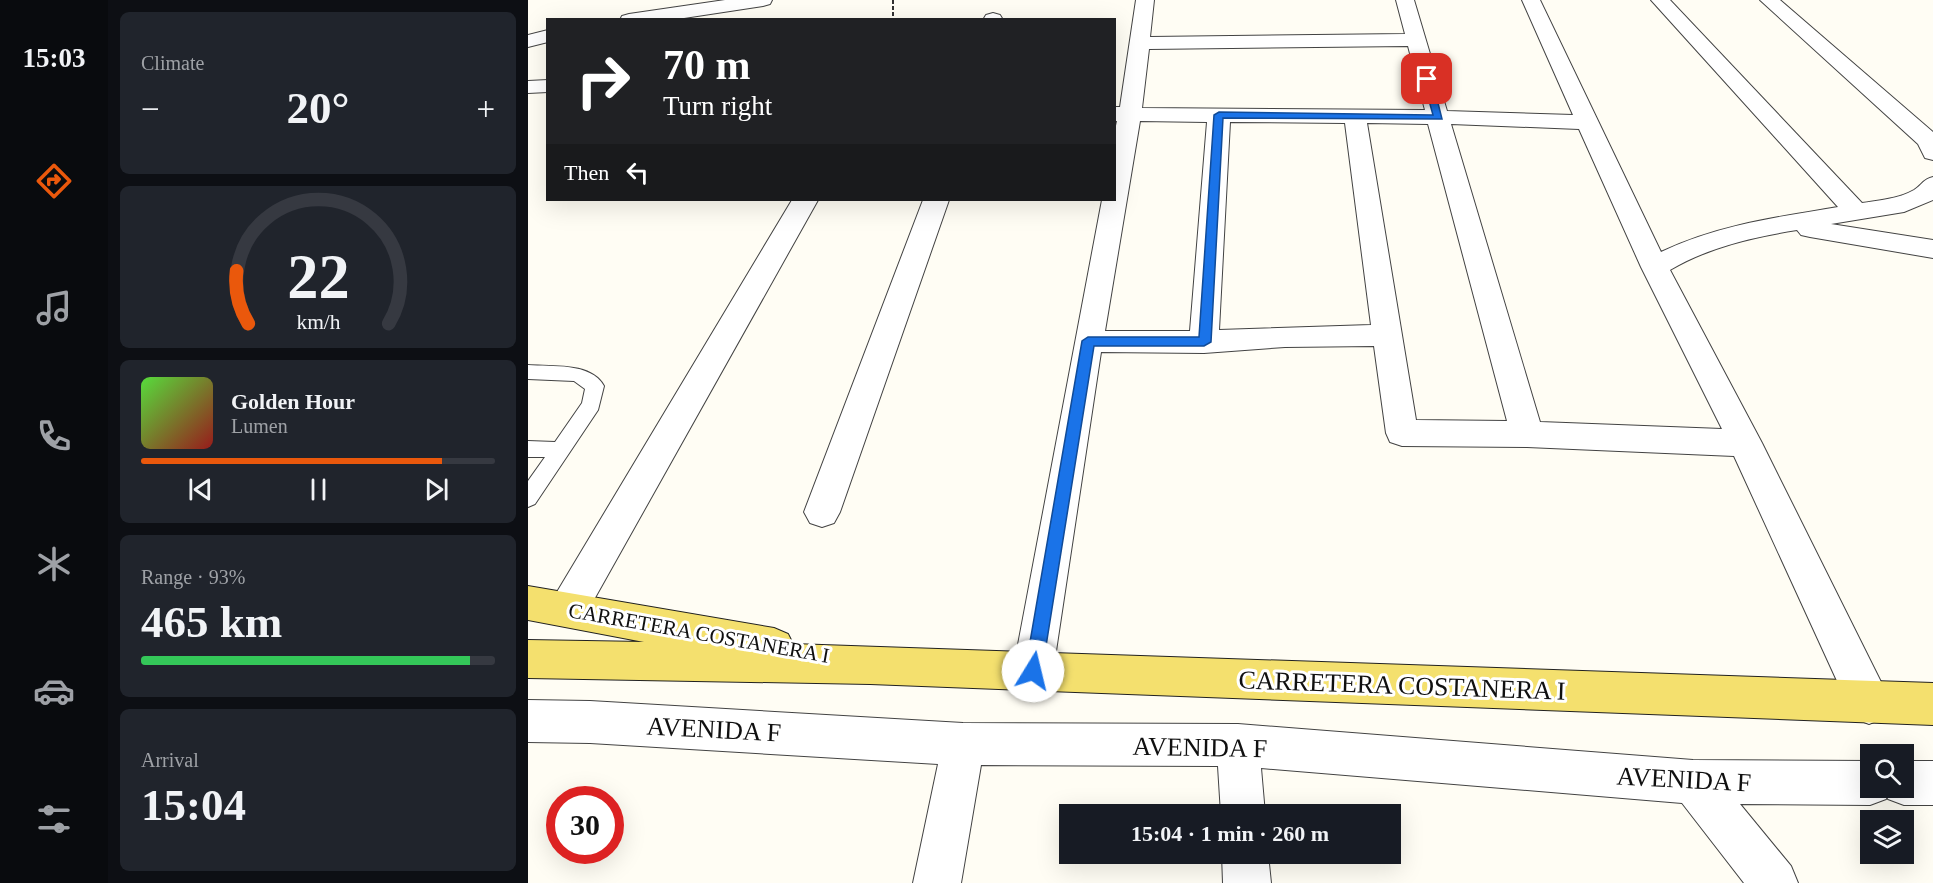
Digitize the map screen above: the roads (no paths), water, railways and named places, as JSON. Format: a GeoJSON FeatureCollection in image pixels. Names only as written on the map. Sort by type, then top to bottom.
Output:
{"type":"FeatureCollection","features":[{"type":"Feature","properties":{"kind":"main road","name":"CARRETERA COSTANERA I"},"geometry":{"type":"LineString","coordinates":[[528,603],[870,665]]}},
{"type":"Feature","properties":{"kind":"main road","name":"CARRETERA COSTANERA I"},"geometry":{"type":"LineString","coordinates":[[528,658],[870,665],[1933,704]]}},
{"type":"Feature","properties":{"kind":"street"},"geometry":{"type":"LineString","coordinates":[[642,18],[763,0]]}},
{"type":"Feature","properties":{"kind":"street"},"geometry":{"type":"LineString","coordinates":[[1116,154],[1122,114],[1140,43],[1146,0]]}},
{"type":"Feature","properties":{"kind":"street"},"geometry":{"type":"LineString","coordinates":[[1405,0],[1527,434]]}},
{"type":"Feature","properties":{"kind":"street"},"geometry":{"type":"LineString","coordinates":[[1531,0],[1655,267],[1745,443],[1869,703]]}},
{"type":"Feature","properties":{"kind":"street"},"geometry":{"type":"LineString","coordinates":[[1660,0],[1856,212]]}},
{"type":"Feature","properties":{"kind":"street"},"geometry":{"type":"LineString","coordinates":[[1769,0],[1929,141],[1933,153]]}},
{"type":"Feature","properties":{"kind":"street"},"geometry":{"type":"LineString","coordinates":[[528,41],[546,36]]}},
{"type":"Feature","properties":{"kind":"street"},"geometry":{"type":"LineString","coordinates":[[1140,43],[1416,40]]}},
{"type":"Feature","properties":{"kind":"street"},"geometry":{"type":"LineString","coordinates":[[528,87],[546,86]]}},
{"type":"Feature","properties":{"kind":"street"},"geometry":{"type":"LineString","coordinates":[[1122,114],[1438,117],[1587,122]]}},
{"type":"Feature","properties":{"kind":"street"},"geometry":{"type":"LineString","coordinates":[[1204,342],[1219,115]]}},
{"type":"Feature","properties":{"kind":"street"},"geometry":{"type":"LineString","coordinates":[[1355,117],[1402,433],[1527,434],[1745,443]]}},
{"type":"Feature","properties":{"kind":"street"},"geometry":{"type":"LineString","coordinates":[[1655,267],[1676,254],[1701,243],[1785,224],[1904,204],[1925,194],[1933,184]]}},
{"type":"Feature","properties":{"kind":"street"},"geometry":{"type":"LineString","coordinates":[[568,609],[804,201]]}},
{"type":"Feature","properties":{"kind":"street"},"geometry":{"type":"LineString","coordinates":[[822,512],[936,201]]}},
{"type":"Feature","properties":{"kind":"street"},"geometry":{"type":"LineString","coordinates":[[1033,671],[1109,201]]}},
{"type":"Feature","properties":{"kind":"street"},"geometry":{"type":"LineString","coordinates":[[1785,224],[1933,249]]}},
{"type":"Feature","properties":{"kind":"street"},"geometry":{"type":"LineString","coordinates":[[1088,341],[1204,342],[1285,337],[1389,335]]}},
{"type":"Feature","properties":{"kind":"street","name":"AVENIDA F"},"geometry":{"type":"LineString","coordinates":[[528,721],[590,722],[963,744],[1238,745],[1693,782],[1860,783]]}},
{"type":"Feature","properties":{"kind":"street"},"geometry":{"type":"LineString","coordinates":[[937,883],[963,744]]}},
{"type":"Feature","properties":{"kind":"street"},"geometry":{"type":"LineString","coordinates":[[1238,745],[1242,804]]}},
{"type":"Feature","properties":{"kind":"street"},"geometry":{"type":"LineString","coordinates":[[1693,782],[1774,883]]}},
{"type":"Feature","properties":{"kind":"street"},"geometry":{"type":"LineString","coordinates":[[1914,783],[1933,783]]}},
{"type":"Feature","properties":{"kind":"street"},"geometry":{"type":"LineString","coordinates":[[1246,864],[1247,883]]}},
{"type":"Feature","properties":{"kind":"lane"},"geometry":{"type":"LineString","coordinates":[[528,372],[578,375],[595,386],[591,405],[528,498]]}},
{"type":"Feature","properties":{"kind":"lane"},"geometry":{"type":"LineString","coordinates":[[528,449],[561,450]]}}]}
